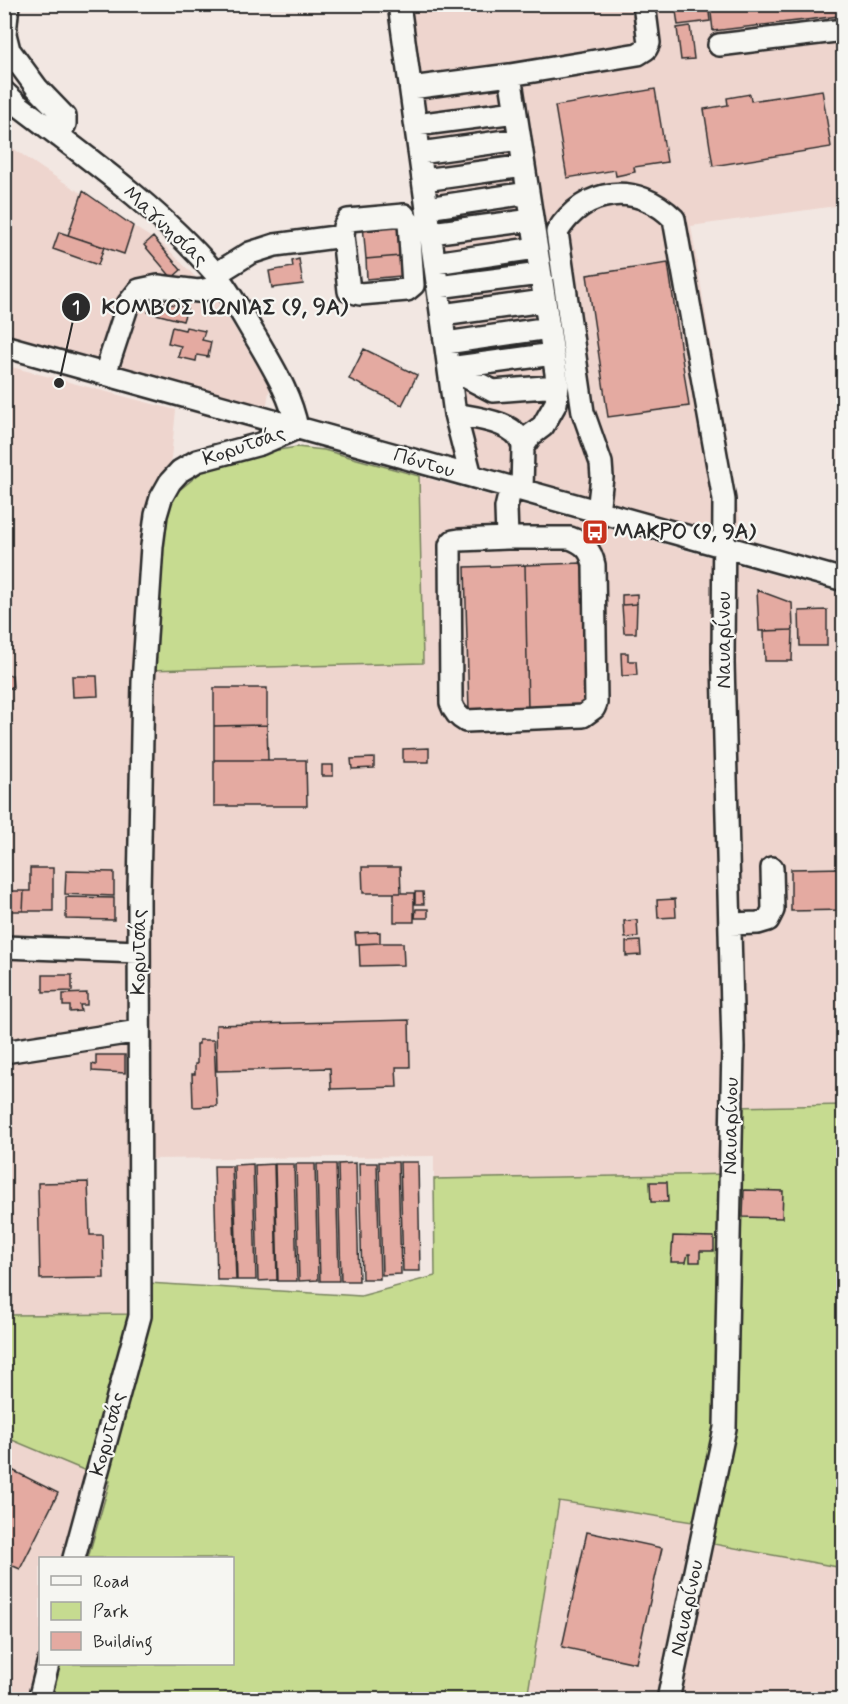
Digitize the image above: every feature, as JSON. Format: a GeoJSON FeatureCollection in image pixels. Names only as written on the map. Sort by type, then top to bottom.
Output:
{"type":"FeatureCollection","features":[{"type":"Feature","properties":{"kind":"street"},"geometry":{"type":"LineString","coordinates":[[8,4],[5,34],[9,50],[37,88],[64,117],[65,124],[58,136]]}},
{"type":"Feature","properties":{"kind":"street"},"geometry":{"type":"LineString","coordinates":[[399,4],[455,414],[471,476]]}},
{"type":"Feature","properties":{"kind":"street"},"geometry":{"type":"LineString","coordinates":[[411,88],[510,75],[638,54],[646,49],[649,43],[644,4]]}},
{"type":"Feature","properties":{"kind":"street"},"geometry":{"type":"LineString","coordinates":[[719,45],[843,30]]}},
{"type":"Feature","properties":{"kind":"street"},"geometry":{"type":"LineString","coordinates":[[510,75],[558,386],[556,403],[543,426],[531,435],[523,447]]}},
{"type":"Feature","properties":{"kind":"street","name":"Μαγνησίας"},"geometry":{"type":"LineString","coordinates":[[4,92],[126,189],[192,248],[219,279],[272,365],[293,408],[297,428]]}},
{"type":"Feature","properties":{"kind":"street"},"geometry":{"type":"LineString","coordinates":[[416,125],[515,112]]}},
{"type":"Feature","properties":{"kind":"street"},"geometry":{"type":"LineString","coordinates":[[420,153],[519,139]]}},
{"type":"Feature","properties":{"kind":"street"},"geometry":{"type":"LineString","coordinates":[[423,180],[524,166]]}},
{"type":"Feature","properties":{"kind":"street"},"geometry":{"type":"LineString","coordinates":[[428,208],[528,193]]}},
{"type":"Feature","properties":{"kind":"street","name":"Ναυαρίνου"},"geometry":{"type":"LineString","coordinates":[[598,512],[602,477],[601,463],[583,412],[557,232],[570,214],[589,201],[611,194],[623,194],[646,199],[674,219],[724,500],[723,663],[733,1047],[725,1428],[668,1700]]}},
{"type":"Feature","properties":{"kind":"street"},"geometry":{"type":"LineString","coordinates":[[404,215],[408,222],[413,285],[407,290],[360,294],[349,291],[343,236],[348,220],[404,215]]}},
{"type":"Feature","properties":{"kind":"street"},"geometry":{"type":"LineString","coordinates":[[431,233],[532,220]]}},
{"type":"Feature","properties":{"kind":"street"},"geometry":{"type":"LineString","coordinates":[[105,374],[128,304],[139,290],[158,286],[198,291],[214,288],[219,279],[250,253],[275,245],[343,236]]}},
{"type":"Feature","properties":{"kind":"street"},"geometry":{"type":"LineString","coordinates":[[435,262],[536,248]]}},
{"type":"Feature","properties":{"kind":"street"},"geometry":{"type":"LineString","coordinates":[[438,287],[540,273]]}},
{"type":"Feature","properties":{"kind":"street"},"geometry":{"type":"LineString","coordinates":[[442,315],[544,301]]}},
{"type":"Feature","properties":{"kind":"street"},"geometry":{"type":"LineString","coordinates":[[446,343],[549,328]]}},
{"type":"Feature","properties":{"kind":"street","name":"Πόντου"},"geometry":{"type":"LineString","coordinates":[[4,346],[843,580]]}},
{"type":"Feature","properties":{"kind":"street"},"geometry":{"type":"LineString","coordinates":[[449,368],[553,354]]}},
{"type":"Feature","properties":{"kind":"street"},"geometry":{"type":"LineString","coordinates":[[449,368],[493,391],[558,386]]}},
{"type":"Feature","properties":{"kind":"street"},"geometry":{"type":"LineString","coordinates":[[455,414],[513,429],[522,442],[516,489],[506,508],[507,538]]}},
{"type":"Feature","properties":{"kind":"street","name":"Κορυτσάς"},"geometry":{"type":"LineString","coordinates":[[74,1557],[140,1316],[139,952],[143,682],[156,515],[161,498],[170,482],[180,471],[197,461],[260,444],[297,428]]}},
{"type":"Feature","properties":{"kind":"street"},"geometry":{"type":"LineString","coordinates":[[507,538],[570,538],[586,547],[591,554],[594,565],[596,703],[594,708],[583,716],[466,721],[454,710],[452,704],[450,545],[453,541],[459,540],[507,538]]}},
{"type":"Feature","properties":{"kind":"street"},"geometry":{"type":"LineString","coordinates":[[730,924],[758,923],[768,920],[773,910],[772,868]]}},
{"type":"Feature","properties":{"kind":"street"},"geometry":{"type":"LineString","coordinates":[[4,946],[139,952]]}},
{"type":"Feature","properties":{"kind":"street"},"geometry":{"type":"LineString","coordinates":[[4,1052],[139,1030]]}},
{"type":"Feature","properties":{"kind":"street"},"geometry":{"type":"LineString","coordinates":[[39,1700],[48,1665]]}},
{"type":"Feature","properties":{"kind":"shaded area"},"geometry":{"type":"Polygon","coordinates":[[[387,5],[843,5],[843,205],[691,226],[743,539],[451,457],[395,44],[387,5]]]}},
{"type":"Feature","properties":{"kind":"shaded area"},"geometry":{"type":"Polygon","coordinates":[[[4,142],[166,247],[217,299],[270,387],[266,409],[5,335],[4,142]]]}},
{"type":"Feature","properties":{"kind":"shaded area"},"geometry":{"type":"Polygon","coordinates":[[[4,365],[176,410],[149,669],[422,663],[419,476],[843,594],[843,1105],[736,1107],[734,1174],[434,1179],[434,1156],[148,1159],[147,1314],[5,1315],[4,365]]]}},
{"type":"Feature","properties":{"kind":"shaded area"},"geometry":{"type":"Polygon","coordinates":[[[4,1437],[110,1481],[88,1557],[39,1557],[39,1665],[59,1665],[49,1699],[5,1699],[4,1437]]]}},
{"type":"Feature","properties":{"kind":"shaded area"},"geometry":{"type":"Polygon","coordinates":[[[559,1501],[693,1522],[692,1540],[843,1568],[843,1699],[527,1700],[559,1501]]]}},
{"type":"Feature","properties":{"kind":"green space"},"geometry":{"type":"Polygon","coordinates":[[[297,447],[324,450],[419,476],[423,663],[148,670],[166,501],[204,470],[254,454],[297,447]]]}},
{"type":"Feature","properties":{"kind":"green space"},"geometry":{"type":"Polygon","coordinates":[[[843,1105],[843,1568],[692,1540],[693,1522],[559,1501],[527,1699],[49,1699],[59,1665],[234,1665],[234,1557],[88,1557],[110,1481],[5,1437],[4,1315],[147,1314],[148,1283],[361,1296],[435,1276],[434,1179],[734,1174],[736,1107],[843,1105]]]}},
{"type":"Feature","properties":{"kind":"building"},"geometry":{"type":"Polygon","coordinates":[[[675,4],[708,4],[710,21],[678,25],[675,4]]]}},
{"type":"Feature","properties":{"kind":"building"},"geometry":{"type":"Polygon","coordinates":[[[710,4],[838,4],[839,16],[713,31],[710,4]]]}},
{"type":"Feature","properties":{"kind":"building"},"geometry":{"type":"Polygon","coordinates":[[[690,26],[694,59],[681,60],[677,28],[690,26]]]}},
{"type":"Feature","properties":{"kind":"building"},"geometry":{"type":"Polygon","coordinates":[[[655,89],[667,162],[634,167],[635,172],[616,176],[615,170],[567,178],[555,106],[655,89]]]}},
{"type":"Feature","properties":{"kind":"building"},"geometry":{"type":"Polygon","coordinates":[[[822,90],[831,147],[713,166],[704,109],[728,105],[727,98],[750,94],[751,101],[822,90]]]}},
{"type":"Feature","properties":{"kind":"building"},"geometry":{"type":"Polygon","coordinates":[[[83,191],[133,226],[124,254],[68,235],[83,191]]]}},
{"type":"Feature","properties":{"kind":"building"},"geometry":{"type":"Polygon","coordinates":[[[397,223],[400,256],[366,259],[363,225],[397,223]]]}},
{"type":"Feature","properties":{"kind":"building"},"geometry":{"type":"Polygon","coordinates":[[[59,232],[104,247],[98,265],[53,249],[59,232]]]}},
{"type":"Feature","properties":{"kind":"building"},"geometry":{"type":"Polygon","coordinates":[[[153,237],[181,270],[172,278],[144,245],[153,237]]]}},
{"type":"Feature","properties":{"kind":"building"},"geometry":{"type":"Polygon","coordinates":[[[400,256],[401,276],[367,279],[366,259],[400,256]]]}},
{"type":"Feature","properties":{"kind":"building"},"geometry":{"type":"Polygon","coordinates":[[[299,259],[303,284],[272,288],[269,271],[293,267],[292,261],[299,259]]]}},
{"type":"Feature","properties":{"kind":"building"},"geometry":{"type":"Polygon","coordinates":[[[668,263],[689,406],[608,417],[587,275],[668,263]]]}},
{"type":"Feature","properties":{"kind":"building"},"geometry":{"type":"Polygon","coordinates":[[[152,299],[187,308],[183,321],[148,312],[152,299]]]}},
{"type":"Feature","properties":{"kind":"building"},"geometry":{"type":"Polygon","coordinates":[[[172,327],[205,331],[202,340],[211,342],[208,357],[197,355],[196,361],[178,357],[181,346],[168,343],[172,327]]]}},
{"type":"Feature","properties":{"kind":"building"},"geometry":{"type":"Polygon","coordinates":[[[364,349],[417,375],[402,405],[349,379],[364,349]]]}},
{"type":"Feature","properties":{"kind":"building"},"geometry":{"type":"Polygon","coordinates":[[[582,563],[587,708],[528,710],[525,565],[582,563]]]}},
{"type":"Feature","properties":{"kind":"building"},"geometry":{"type":"Polygon","coordinates":[[[525,565],[528,710],[469,711],[465,567],[525,565]]]}},
{"type":"Feature","properties":{"kind":"building"},"geometry":{"type":"Polygon","coordinates":[[[757,590],[792,603],[793,630],[759,631],[757,590]]]}},
{"type":"Feature","properties":{"kind":"building"},"geometry":{"type":"Polygon","coordinates":[[[637,594],[637,604],[622,605],[622,595],[637,594]]]}},
{"type":"Feature","properties":{"kind":"building"},"geometry":{"type":"Polygon","coordinates":[[[637,604],[636,633],[624,633],[622,605],[637,604]]]}},
{"type":"Feature","properties":{"kind":"building"},"geometry":{"type":"Polygon","coordinates":[[[827,610],[827,646],[800,646],[799,611],[827,610]]]}},
{"type":"Feature","properties":{"kind":"building"},"geometry":{"type":"Polygon","coordinates":[[[793,630],[792,661],[765,661],[764,631],[793,630]]]}},
{"type":"Feature","properties":{"kind":"building"},"geometry":{"type":"Polygon","coordinates":[[[838,632],[844,632],[844,663],[839,663],[838,632]]]}},
{"type":"Feature","properties":{"kind":"building"},"geometry":{"type":"Polygon","coordinates":[[[621,653],[628,653],[628,661],[636,661],[637,675],[622,676],[621,653]]]}},
{"type":"Feature","properties":{"kind":"building"},"geometry":{"type":"Polygon","coordinates":[[[4,675],[12,675],[13,688],[4,688],[4,675]]]}},
{"type":"Feature","properties":{"kind":"building"},"geometry":{"type":"Polygon","coordinates":[[[72,676],[97,676],[98,696],[73,697],[72,676]]]}},
{"type":"Feature","properties":{"kind":"building"},"geometry":{"type":"Polygon","coordinates":[[[214,688],[267,688],[267,725],[214,726],[214,688]]]}},
{"type":"Feature","properties":{"kind":"building"},"geometry":{"type":"Polygon","coordinates":[[[267,725],[268,760],[214,760],[214,726],[267,725]]]}},
{"type":"Feature","properties":{"kind":"building"},"geometry":{"type":"Polygon","coordinates":[[[429,748],[429,762],[403,762],[403,749],[429,748]]]}},
{"type":"Feature","properties":{"kind":"building"},"geometry":{"type":"Polygon","coordinates":[[[374,758],[374,768],[352,769],[351,759],[374,758]]]}},
{"type":"Feature","properties":{"kind":"building"},"geometry":{"type":"Polygon","coordinates":[[[214,760],[306,760],[307,806],[214,806],[214,760]]]}},
{"type":"Feature","properties":{"kind":"building"},"geometry":{"type":"Polygon","coordinates":[[[322,765],[333,765],[333,776],[322,776],[322,765]]]}},
{"type":"Feature","properties":{"kind":"building"},"geometry":{"type":"Polygon","coordinates":[[[362,867],[400,867],[401,893],[363,893],[362,867]]]}},
{"type":"Feature","properties":{"kind":"building"},"geometry":{"type":"Polygon","coordinates":[[[30,868],[53,868],[53,911],[23,911],[24,891],[30,891],[30,868]]]}},
{"type":"Feature","properties":{"kind":"building"},"geometry":{"type":"Polygon","coordinates":[[[844,868],[844,910],[791,911],[791,869],[844,868]]]}},
{"type":"Feature","properties":{"kind":"building"},"geometry":{"type":"Polygon","coordinates":[[[66,871],[114,872],[114,896],[65,894],[66,871]]]}},
{"type":"Feature","properties":{"kind":"building"},"geometry":{"type":"Polygon","coordinates":[[[4,891],[24,891],[23,911],[4,911],[4,891]]]}},
{"type":"Feature","properties":{"kind":"building"},"geometry":{"type":"Polygon","coordinates":[[[415,892],[423,892],[424,904],[415,904],[415,892]]]}},
{"type":"Feature","properties":{"kind":"building"},"geometry":{"type":"Polygon","coordinates":[[[394,893],[414,893],[414,922],[394,922],[394,893]]]}},
{"type":"Feature","properties":{"kind":"building"},"geometry":{"type":"Polygon","coordinates":[[[66,897],[114,898],[114,920],[66,919],[66,897]]]}},
{"type":"Feature","properties":{"kind":"building"},"geometry":{"type":"Polygon","coordinates":[[[675,899],[676,917],[658,918],[657,900],[675,899]]]}},
{"type":"Feature","properties":{"kind":"building"},"geometry":{"type":"Polygon","coordinates":[[[416,909],[428,909],[428,918],[415,918],[416,909]]]}},
{"type":"Feature","properties":{"kind":"building"},"geometry":{"type":"Polygon","coordinates":[[[637,920],[638,937],[625,938],[624,921],[637,920]]]}},
{"type":"Feature","properties":{"kind":"building"},"geometry":{"type":"Polygon","coordinates":[[[380,932],[380,943],[356,944],[355,933],[380,932]]]}},
{"type":"Feature","properties":{"kind":"building"},"geometry":{"type":"Polygon","coordinates":[[[640,941],[641,955],[626,956],[626,942],[640,941]]]}},
{"type":"Feature","properties":{"kind":"building"},"geometry":{"type":"Polygon","coordinates":[[[403,943],[404,965],[360,966],[359,944],[403,943]]]}},
{"type":"Feature","properties":{"kind":"building"},"geometry":{"type":"Polygon","coordinates":[[[43,975],[72,975],[72,991],[43,992],[43,975]]]}},
{"type":"Feature","properties":{"kind":"building"},"geometry":{"type":"Polygon","coordinates":[[[87,993],[87,1005],[80,1005],[81,1011],[70,1012],[70,1006],[63,1006],[63,994],[87,993]]]}},
{"type":"Feature","properties":{"kind":"building"},"geometry":{"type":"Polygon","coordinates":[[[409,1020],[410,1067],[396,1067],[397,1087],[331,1089],[330,1068],[217,1071],[216,1025],[409,1020]]]}},
{"type":"Feature","properties":{"kind":"building"},"geometry":{"type":"Polygon","coordinates":[[[199,1040],[214,1040],[217,1106],[193,1107],[192,1074],[195,1074],[199,1040]]]}},
{"type":"Feature","properties":{"kind":"building"},"geometry":{"type":"Polygon","coordinates":[[[96,1055],[125,1055],[125,1073],[92,1071],[92,1064],[96,1065],[96,1055]]]}},
{"type":"Feature","properties":{"kind":"building"},"geometry":{"type":"Polygon","coordinates":[[[379,1162],[398,1162],[401,1274],[382,1275],[379,1162]]]}},
{"type":"Feature","properties":{"kind":"building"},"geometry":{"type":"Polygon","coordinates":[[[400,1162],[418,1162],[420,1271],[403,1271],[400,1162]]]}},
{"type":"Feature","properties":{"kind":"building"},"geometry":{"type":"Polygon","coordinates":[[[356,1163],[359,1281],[341,1281],[338,1164],[356,1163]]]}},
{"type":"Feature","properties":{"kind":"building"},"geometry":{"type":"Polygon","coordinates":[[[359,1163],[377,1163],[380,1279],[362,1279],[359,1163]]]}},
{"type":"Feature","properties":{"kind":"building"},"geometry":{"type":"Polygon","coordinates":[[[253,1164],[256,1280],[237,1280],[234,1165],[253,1164]]]}},
{"type":"Feature","properties":{"kind":"building"},"geometry":{"type":"Polygon","coordinates":[[[274,1164],[277,1280],[258,1281],[255,1165],[274,1164]]]}},
{"type":"Feature","properties":{"kind":"building"},"geometry":{"type":"Polygon","coordinates":[[[275,1164],[294,1164],[297,1281],[278,1281],[275,1164]]]}},
{"type":"Feature","properties":{"kind":"building"},"geometry":{"type":"Polygon","coordinates":[[[296,1164],[315,1164],[318,1280],[299,1281],[296,1164]]]}},
{"type":"Feature","properties":{"kind":"building"},"geometry":{"type":"Polygon","coordinates":[[[317,1164],[336,1164],[339,1281],[320,1281],[317,1164]]]}},
{"type":"Feature","properties":{"kind":"building"},"geometry":{"type":"Polygon","coordinates":[[[214,1166],[232,1166],[236,1280],[217,1280],[214,1166]]]}},
{"type":"Feature","properties":{"kind":"building"},"geometry":{"type":"Polygon","coordinates":[[[88,1182],[90,1235],[103,1235],[104,1278],[40,1279],[38,1183],[88,1182]]]}},
{"type":"Feature","properties":{"kind":"building"},"geometry":{"type":"Polygon","coordinates":[[[650,1182],[667,1182],[668,1202],[651,1202],[650,1182]]]}},
{"type":"Feature","properties":{"kind":"building"},"geometry":{"type":"Polygon","coordinates":[[[744,1190],[783,1191],[782,1218],[743,1217],[744,1190]]]}},
{"type":"Feature","properties":{"kind":"building"},"geometry":{"type":"Polygon","coordinates":[[[673,1236],[714,1237],[714,1251],[700,1251],[700,1262],[690,1262],[690,1254],[688,1254],[686,1262],[671,1262],[673,1236]]]}},
{"type":"Feature","properties":{"kind":"building"},"geometry":{"type":"Polygon","coordinates":[[[4,1466],[58,1493],[20,1569],[4,1562],[4,1466]]]}},
{"type":"Feature","properties":{"kind":"building"},"geometry":{"type":"Polygon","coordinates":[[[587,1532],[662,1548],[636,1663],[562,1647],[587,1532]]]}},
{"type":"Feature","properties":{"kind":"place","name":"ΚΟΜΒΟΣ ΙΩΝΙΑΣ (9, 9Α)"},"geometry":{"type":"Point","coordinates":[59,383]}},
{"type":"Feature","properties":{"kind":"place","name":"ΜΑΚΡΟ (9, 9Α)"},"geometry":{"type":"Point","coordinates":[595,532]}}]}
